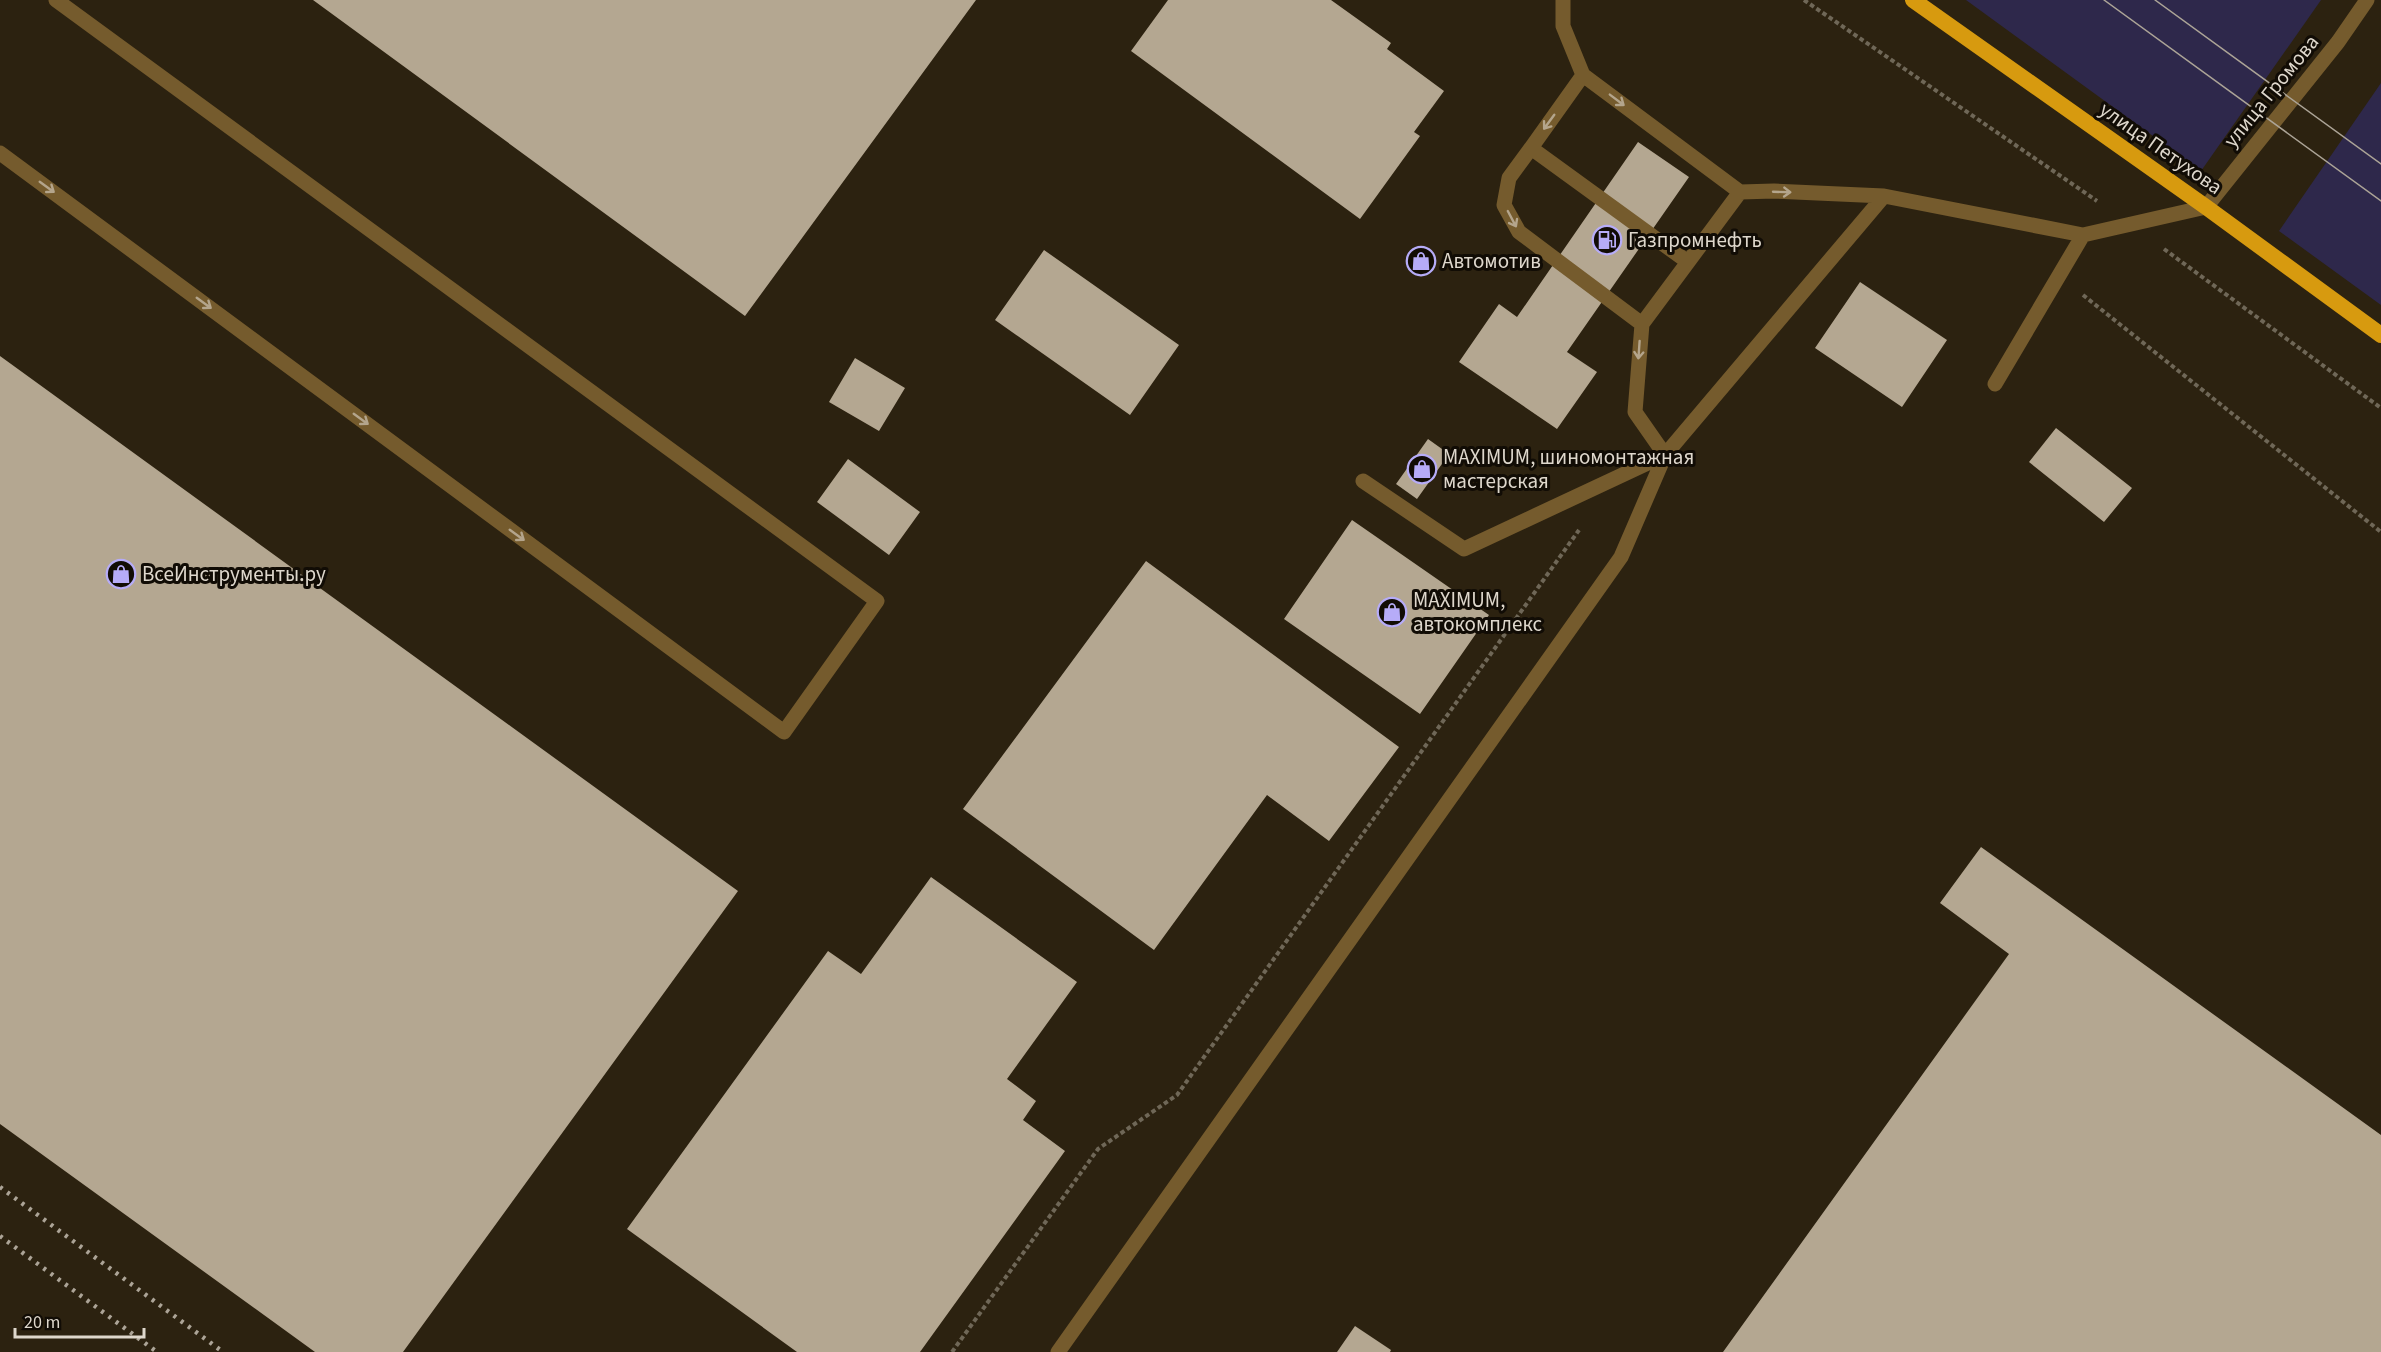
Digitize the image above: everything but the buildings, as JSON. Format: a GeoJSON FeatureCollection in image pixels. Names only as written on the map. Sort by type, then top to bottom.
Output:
{"type":"FeatureCollection","features":[{"type":"Feature","properties":{"kind":"highway","name":"улица Петухова"},"geometry":{"type":"LineString","coordinates":[[1912,0],[2206,207],[2381,335]]}},
{"type":"Feature","properties":{"kind":"street"},"geometry":{"type":"LineString","coordinates":[[0,153],[784,732],[877,601],[56,0]]}},
{"type":"Feature","properties":{"kind":"street"},"geometry":{"type":"LineString","coordinates":[[1563,0],[1563,26],[1583,75],[1740,192],[1774,191],[1884,196],[2083,235],[2206,207]]}},
{"type":"Feature","properties":{"kind":"street","name":"улица Громова"},"geometry":{"type":"LineString","coordinates":[[2206,207],[2338,42],[2367,0]]}},
{"type":"Feature","properties":{"kind":"street"},"geometry":{"type":"LineString","coordinates":[[1583,75],[1509,178],[1504,205],[1520,232],[1642,324]]}},
{"type":"Feature","properties":{"kind":"street"},"geometry":{"type":"LineString","coordinates":[[1531,148],[1688,262]]}},
{"type":"Feature","properties":{"kind":"street"},"geometry":{"type":"LineString","coordinates":[[1665,455],[1635,412],[1642,324],[1740,192]]}},
{"type":"Feature","properties":{"kind":"street"},"geometry":{"type":"LineString","coordinates":[[1058,1352],[1621,557],[1665,455],[1884,196]]}},
{"type":"Feature","properties":{"kind":"street"},"geometry":{"type":"LineString","coordinates":[[1995,384],[2083,235]]}},
{"type":"Feature","properties":{"kind":"street"},"geometry":{"type":"LineString","coordinates":[[1363,481],[1464,549],[1665,455]]}},
{"type":"Feature","properties":{"kind":"path"},"geometry":{"type":"LineString","coordinates":[[2059,276],[2381,532]]}},
{"type":"Feature","properties":{"kind":"path"},"geometry":{"type":"LineString","coordinates":[[952,1352],[1098,1149],[1177,1095],[1582,526]]}},
{"type":"Feature","properties":{"kind":"shaded area"},"geometry":{"type":"Polygon","coordinates":[[[1966,0],[2321,0],[2201,171],[1966,0]]]}},
{"type":"Feature","properties":{"kind":"shaded area"},"geometry":{"type":"Polygon","coordinates":[[[2381,83],[2381,305],[2279,231],[2381,83]]]}},
{"type":"Feature","properties":{"kind":"tram line"},"geometry":{"type":"LineString","coordinates":[[2104,0],[2381,201]]}},
{"type":"Feature","properties":{"kind":"tram line"},"geometry":{"type":"LineString","coordinates":[[2155,0],[2381,164]]}},
{"type":"Feature","properties":{"kind":"railway"},"geometry":{"type":"LineString","coordinates":[[0,1187],[223,1352]]}},
{"type":"Feature","properties":{"kind":"railway"},"geometry":{"type":"LineString","coordinates":[[0,1236],[157,1352]]}},
{"type":"Feature","properties":{"kind":"place","name":"Газпромнефть"},"geometry":{"type":"Point","coordinates":[1607,240]}},
{"type":"Feature","properties":{"kind":"place","name":"Автомотив"},"geometry":{"type":"Point","coordinates":[1421,261]}},
{"type":"Feature","properties":{"kind":"place","name":"MAXIMUM, шиномонтажная мастерская"},"geometry":{"type":"Point","coordinates":[1422,469]}},
{"type":"Feature","properties":{"kind":"place","name":"ВсеИнструменты.ру"},"geometry":{"type":"Point","coordinates":[121,574]}},
{"type":"Feature","properties":{"kind":"place","name":"MAXIMUM, автокомплекс"},"geometry":{"type":"Point","coordinates":[1392,612]}}]}
